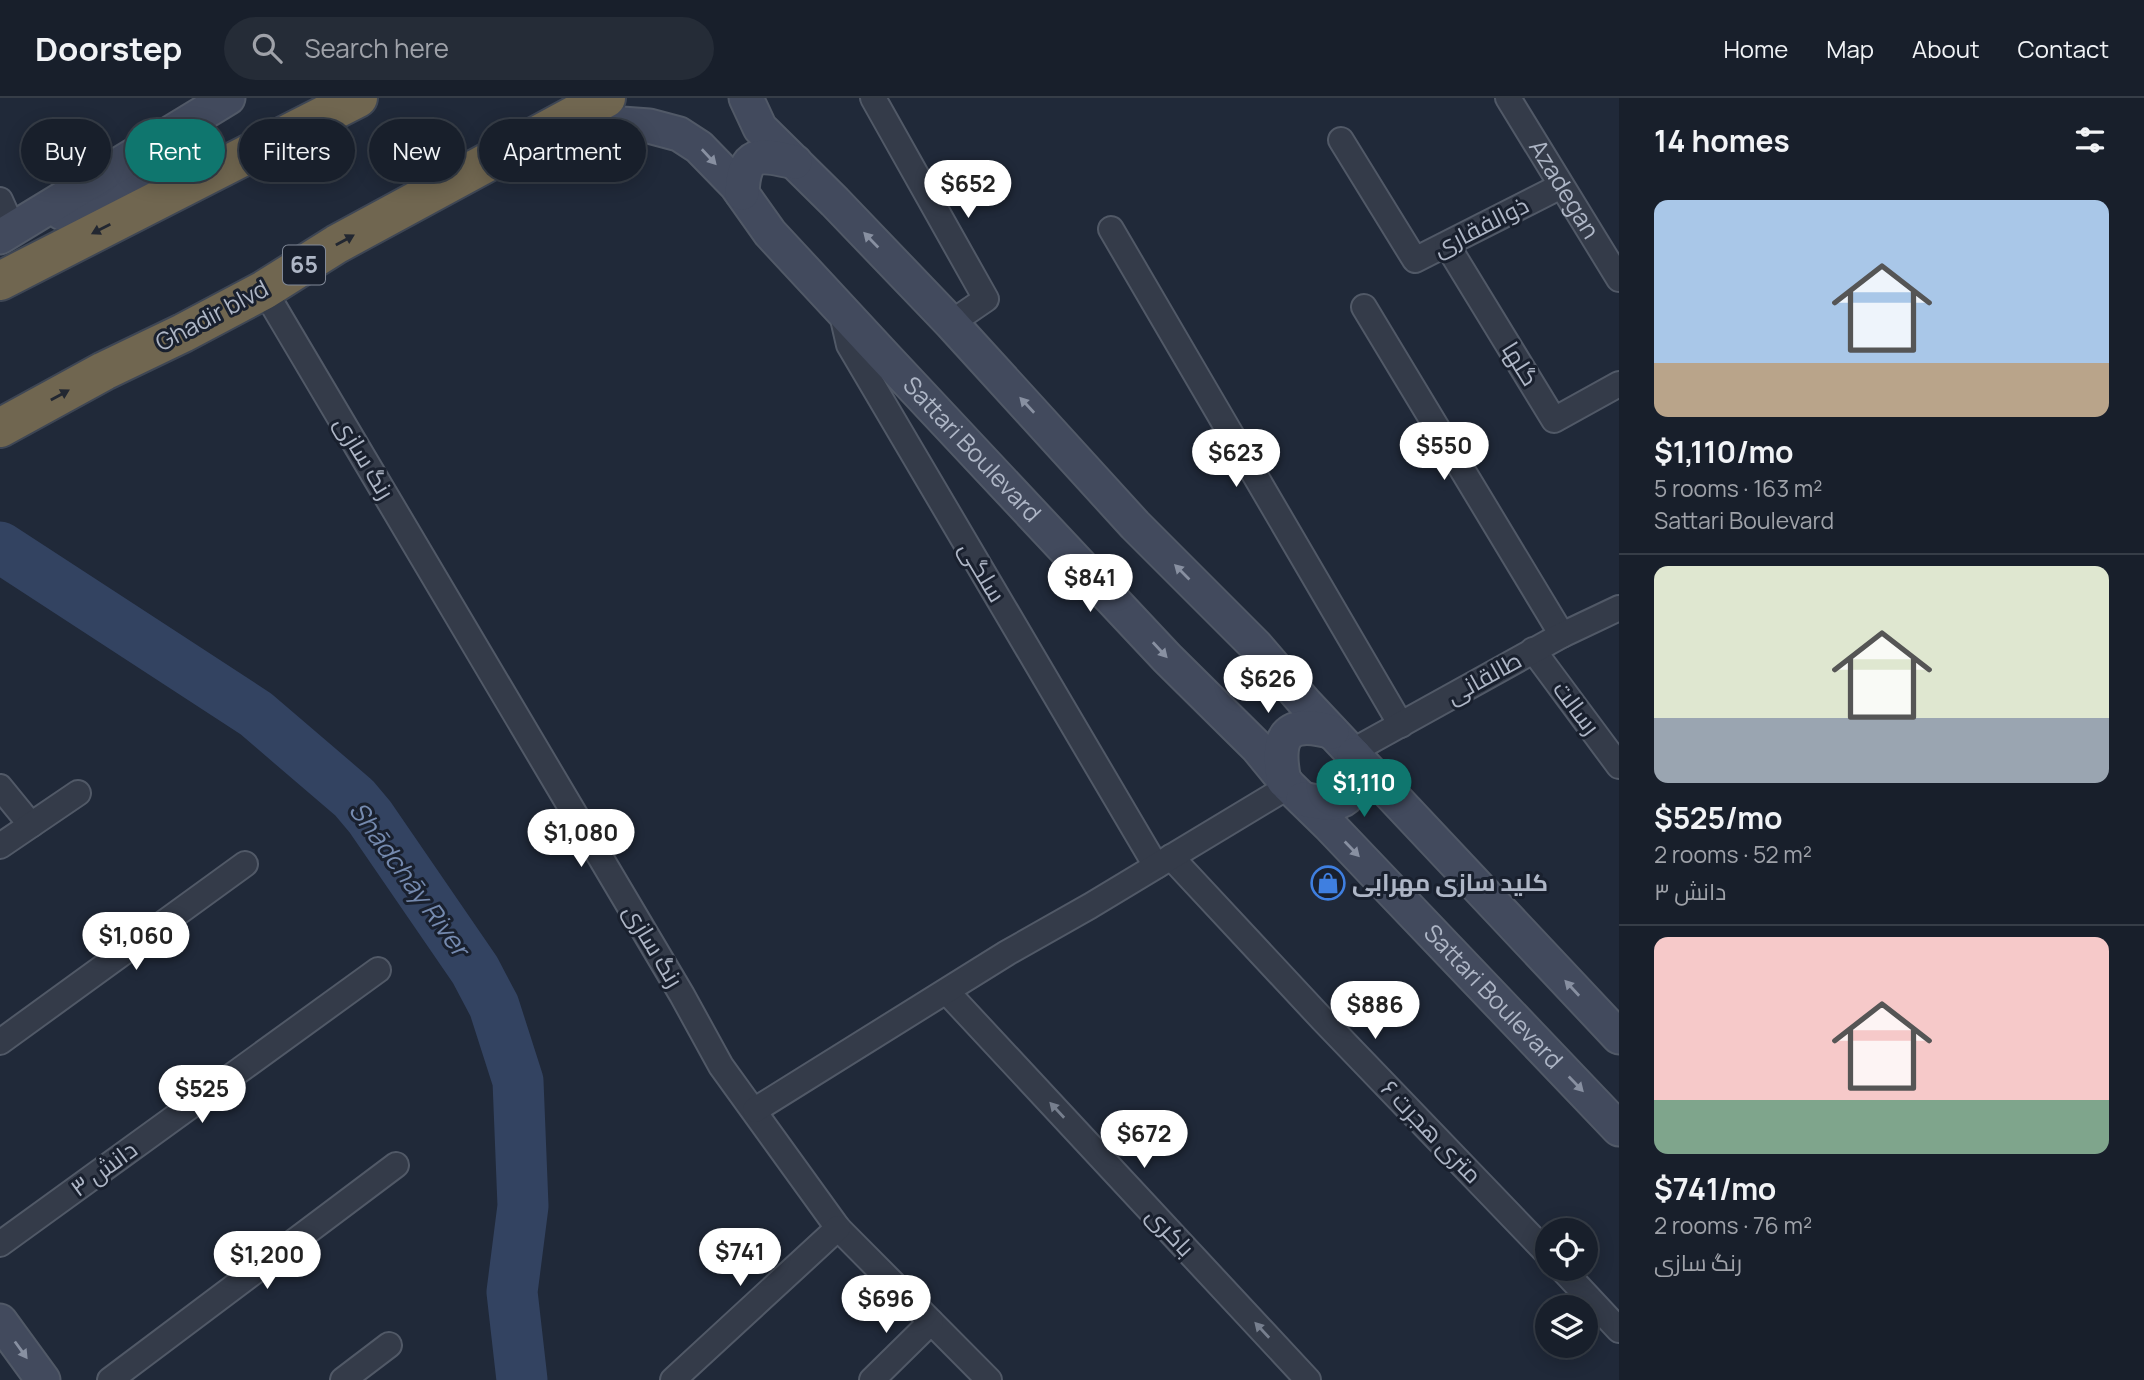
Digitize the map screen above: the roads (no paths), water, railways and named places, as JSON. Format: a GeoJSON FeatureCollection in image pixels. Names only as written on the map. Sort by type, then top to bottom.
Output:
{"type":"FeatureCollection","features":[{"type":"Feature","properties":{"kind":"highway"},"geometry":{"type":"LineString","coordinates":[[317,119],[358,98]]}},
{"type":"Feature","properties":{"kind":"highway","name":"Ghadir blvd"},"geometry":{"type":"LineString","coordinates":[[569,119],[606,98]]}},
{"type":"Feature","properties":{"kind":"highway"},"geometry":{"type":"LineString","coordinates":[[0,281],[239,159]]}},
{"type":"Feature","properties":{"kind":"highway","name":"Ghadir blvd"},"geometry":{"type":"LineString","coordinates":[[0,428],[104,371],[264,290],[337,244],[479,168]]}},
{"type":"Feature","properties":{"kind":"main road"},"geometry":{"type":"LineString","coordinates":[[4,222],[228,98]]}},
{"type":"Feature","properties":{"kind":"main road"},"geometry":{"type":"LineString","coordinates":[[746,98],[760,128],[951,323],[1135,525],[1256,646],[1619,1037]]}},
{"type":"Feature","properties":{"kind":"main road","name":"Sattari Boulevard"},"geometry":{"type":"LineString","coordinates":[[646,127],[679,134],[699,147],[742,193],[770,233],[1167,658],[1256,747],[1292,789],[1619,1129]]}},
{"type":"Feature","properties":{"kind":"main road"},"geometry":{"type":"LineString","coordinates":[[4,222],[239,154]]}},
{"type":"Feature","properties":{"kind":"main road"},"geometry":{"type":"LineString","coordinates":[[742,193],[743,174],[749,163],[755,159],[763,156],[795,162]]}},
{"type":"Feature","properties":{"kind":"main road"},"geometry":{"type":"LineString","coordinates":[[1310,726],[1346,746],[1354,785],[1345,800],[1336,804],[1324,804],[1292,789],[1280,750],[1289,732],[1310,726]]}},
{"type":"Feature","properties":{"kind":"main road"},"geometry":{"type":"LineString","coordinates":[[0,1321],[43,1380]]}},
{"type":"Feature","properties":{"kind":"street"},"geometry":{"type":"LineString","coordinates":[[873,98],[986,299],[951,323]]}},
{"type":"Feature","properties":{"kind":"street","name":"Azadegan"},"geometry":{"type":"LineString","coordinates":[[1508,98],[1619,279]]}},
{"type":"Feature","properties":{"kind":"street","name":"ذوالفقاری"},"geometry":{"type":"LineString","coordinates":[[1341,140],[1415,260],[1560,186]]}},
{"type":"Feature","properties":{"kind":"street"},"geometry":{"type":"LineString","coordinates":[[1111,229],[1401,724]]}},
{"type":"Feature","properties":{"kind":"street","name":"گلها"},"geometry":{"type":"LineString","coordinates":[[1447,245],[1554,420],[1619,384]]}},
{"type":"Feature","properties":{"kind":"street","name":"رنگ سازی"},"geometry":{"type":"LineString","coordinates":[[264,290],[675,983],[721,1066],[838,1228],[989,1380]]}},
{"type":"Feature","properties":{"kind":"street"},"geometry":{"type":"LineString","coordinates":[[1364,306],[1562,635]]}},
{"type":"Feature","properties":{"kind":"street","name":"سلگی"},"geometry":{"type":"LineString","coordinates":[[841,309],[849,345],[1164,862]]}},
{"type":"Feature","properties":{"kind":"street","name":"طالقانی"},"geometry":{"type":"LineString","coordinates":[[1346,746],[1401,724],[1533,650],[1619,608]]}},
{"type":"Feature","properties":{"kind":"street","name":"رسالت"},"geometry":{"type":"LineString","coordinates":[[1533,650],[1619,766]]}},
{"type":"Feature","properties":{"kind":"street"},"geometry":{"type":"LineString","coordinates":[[0,787],[31,825]]}},
{"type":"Feature","properties":{"kind":"street"},"geometry":{"type":"LineString","coordinates":[[755,1110],[1007,953],[1292,789]]}},
{"type":"Feature","properties":{"kind":"street"},"geometry":{"type":"LineString","coordinates":[[0,846],[78,793]]}},
{"type":"Feature","properties":{"kind":"street","name":"۶ متری هجرت"},"geometry":{"type":"LineString","coordinates":[[1164,862],[1322,1019],[1535,1241]]}},
{"type":"Feature","properties":{"kind":"street"},"geometry":{"type":"LineString","coordinates":[[0,1042],[245,864]]}},
{"type":"Feature","properties":{"kind":"street","name":"دانش ۳"},"geometry":{"type":"LineString","coordinates":[[0,1244],[378,970]]}},
{"type":"Feature","properties":{"kind":"street","name":"باکری"},"geometry":{"type":"LineString","coordinates":[[947,992],[1308,1380]]}},
{"type":"Feature","properties":{"kind":"street"},"geometry":{"type":"LineString","coordinates":[[110,1380],[396,1166]]}},
{"type":"Feature","properties":{"kind":"street"},"geometry":{"type":"LineString","coordinates":[[673,1380],[838,1228]]}},
{"type":"Feature","properties":{"kind":"street"},"geometry":{"type":"LineString","coordinates":[[1573,1281],[1619,1330]]}},
{"type":"Feature","properties":{"kind":"street"},"geometry":{"type":"LineString","coordinates":[[872,1380],[931,1322]]}},
{"type":"Feature","properties":{"kind":"street"},"geometry":{"type":"LineString","coordinates":[[343,1380],[389,1345]]}},
{"type":"Feature","properties":{"kind":"waterway","name":"Shādchāy River"},"geometry":{"type":"LineString","coordinates":[[0,547],[256,714],[354,798],[370,817],[475,970],[494,1006],[518,1081],[523,1206],[512,1292],[522,1380]]}},
{"type":"Feature","properties":{"kind":"place","name":"کلید سازی مهرابی"},"geometry":{"type":"Point","coordinates":[1328,883]}}]}
